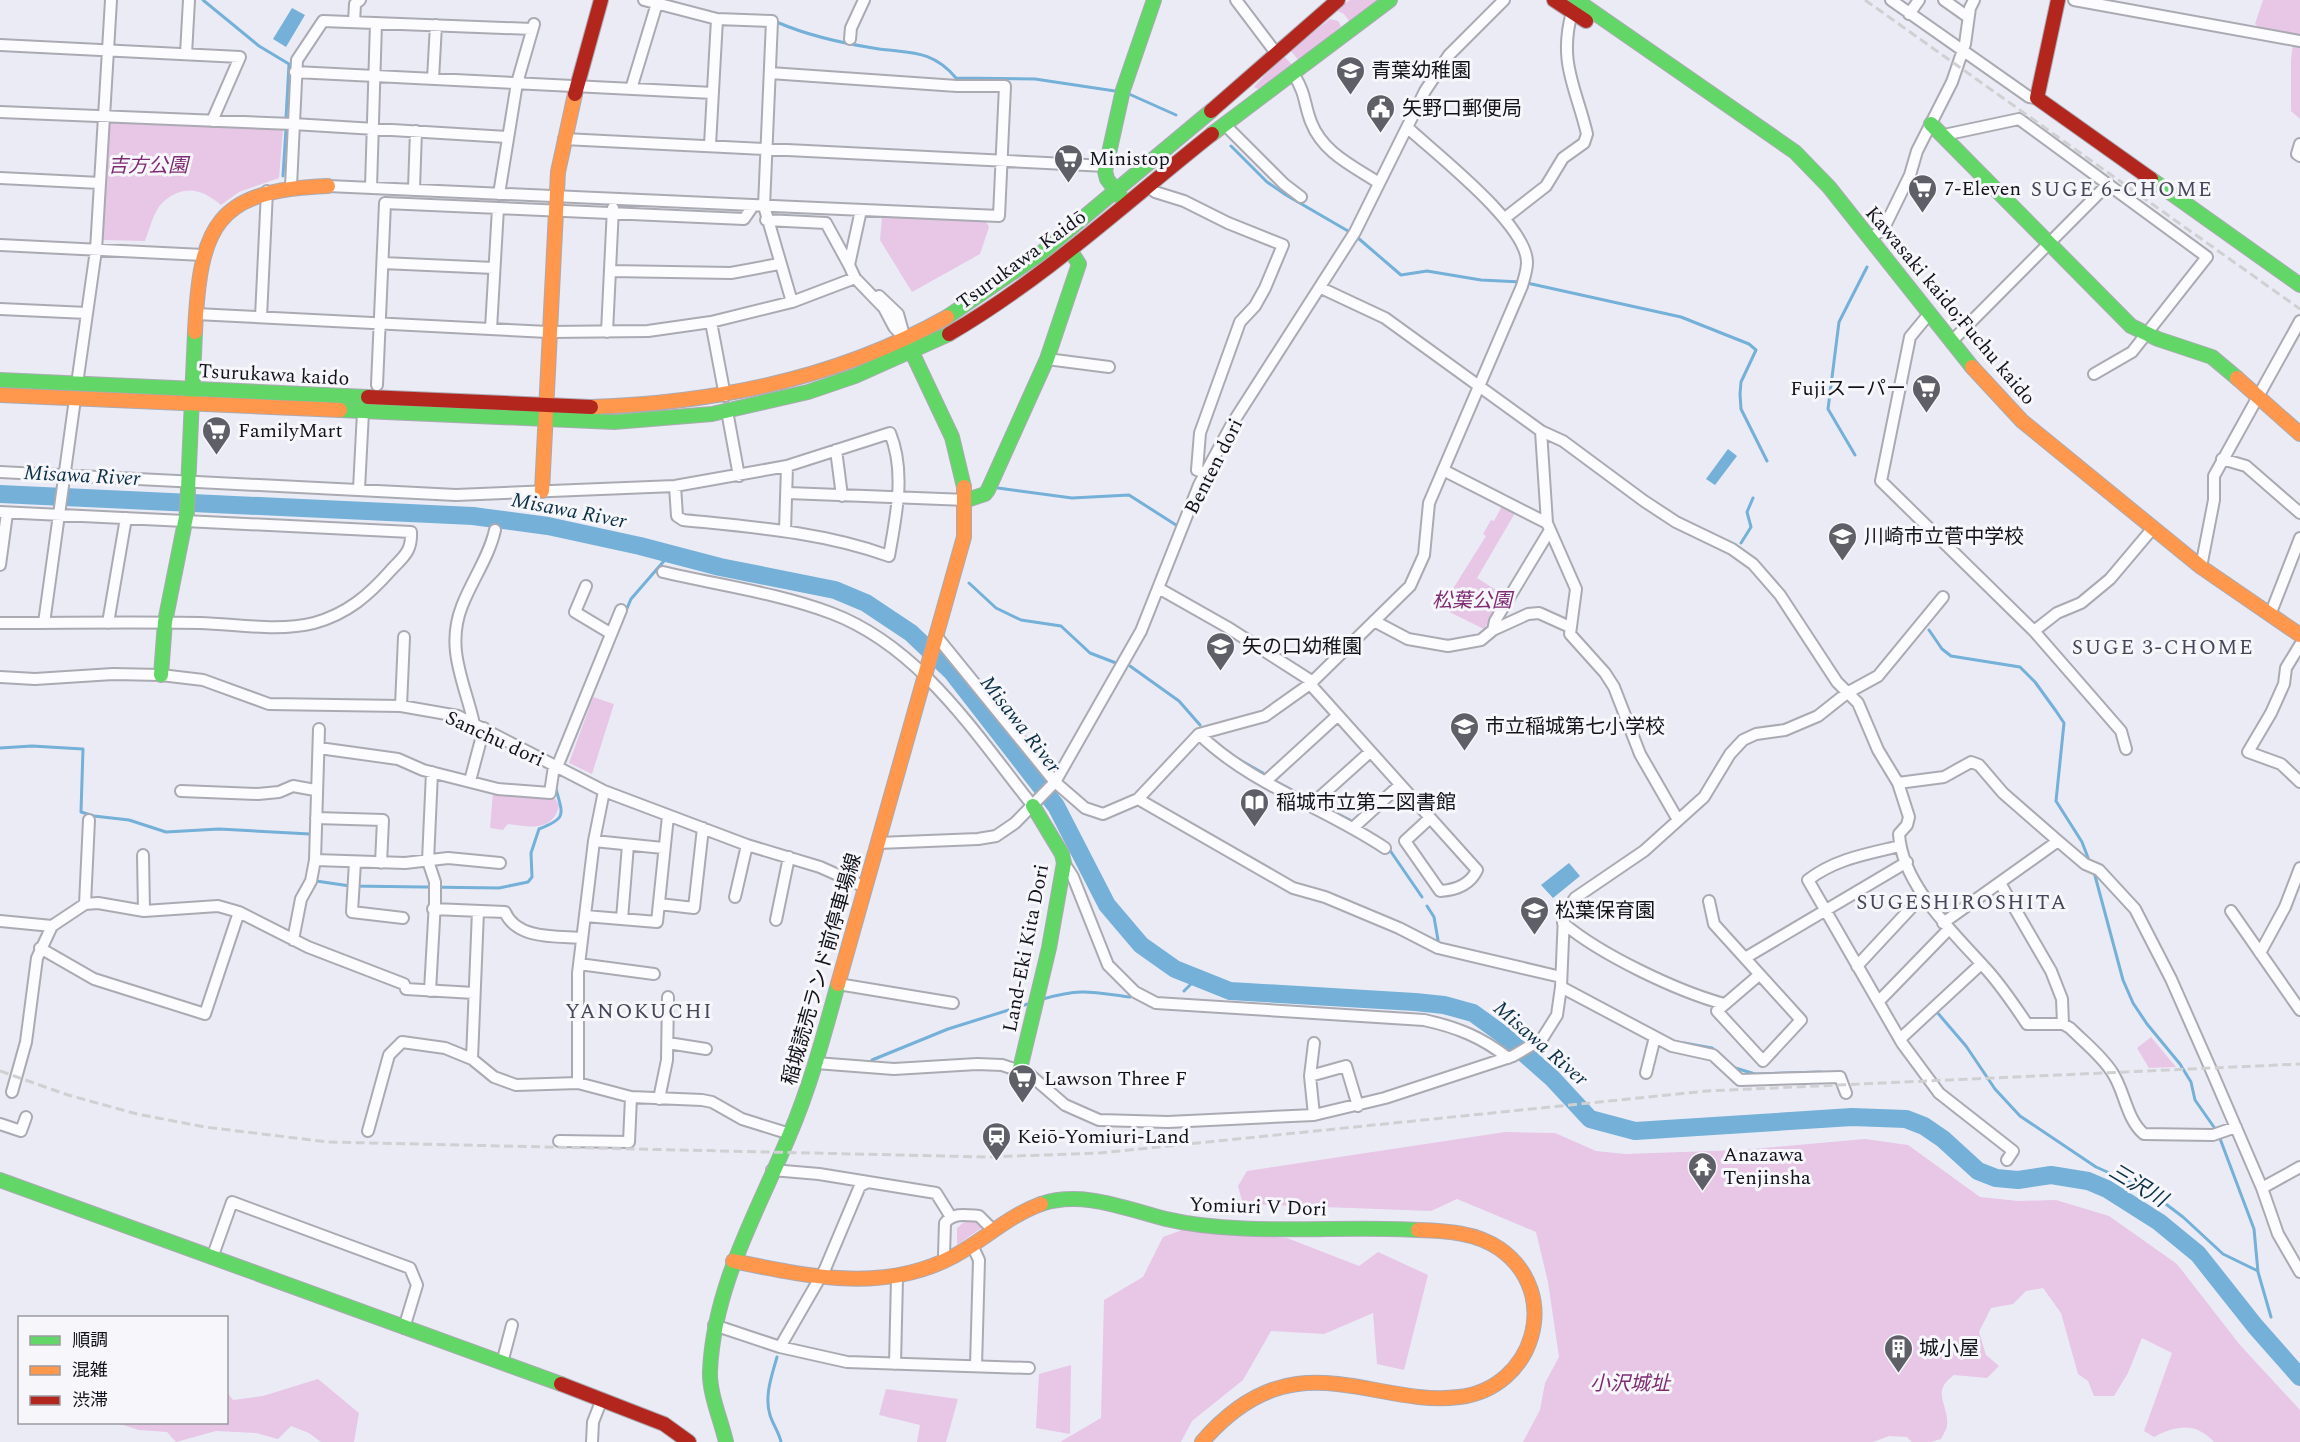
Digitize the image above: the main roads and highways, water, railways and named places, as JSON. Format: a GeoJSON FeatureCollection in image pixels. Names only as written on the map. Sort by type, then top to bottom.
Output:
{"type":"FeatureCollection","features":[{"type":"Feature","properties":{"kind":"main road"},"geometry":{"type":"LineString","coordinates":[[542,491],[556,196],[564,139],[601,0]]}},
{"type":"Feature","properties":{"kind":"main road"},"geometry":{"type":"LineString","coordinates":[[1126,204],[1107,179],[1106,166],[1126,80],[1154,0]]}},
{"type":"Feature","properties":{"kind":"main road","name":"Tsurukawa Kaidō"},"geometry":{"type":"LineString","coordinates":[[546,406],[625,407],[724,396],[821,372],[905,339],[995,287],[1117,192],[1177,143],[1338,0]]}},
{"type":"Feature","properties":{"kind":"main road","name":"Tsurukawa Kaidō"},"geometry":{"type":"LineString","coordinates":[[545,420],[652,420],[728,411],[805,393],[912,352],[989,310],[1070,250],[1225,125],[1339,41],[1390,0]]}},
{"type":"Feature","properties":{"kind":"main road","name":"Kawasaki kaido;Fuchu kaido"},"geometry":{"type":"LineString","coordinates":[[1554,0],[1574,6],[1771,144],[1854,220],[1994,393],[2028,426],[2201,567],[2300,635]]}},
{"type":"Feature","properties":{"kind":"main road"},"geometry":{"type":"LineString","coordinates":[[2058,0],[2037,98],[2300,285]]}},
{"type":"Feature","properties":{"kind":"main road"},"geometry":{"type":"LineString","coordinates":[[1288,43],[1326,17],[1335,14],[1341,18],[1345,28],[1339,41]]}},
{"type":"Feature","properties":{"kind":"main road"},"geometry":{"type":"LineString","coordinates":[[1251,76],[1248,86],[1256,94],[1294,75]]}},
{"type":"Feature","properties":{"kind":"main road"},"geometry":{"type":"LineString","coordinates":[[1931,124],[2131,326],[2146,334],[2212,357],[2300,434]]}},
{"type":"Feature","properties":{"kind":"main road"},"geometry":{"type":"LineString","coordinates":[[161,675],[165,622],[186,517],[196,287],[203,255],[210,235],[220,220],[250,197],[267,190],[291,186],[328,186]]}},
{"type":"Feature","properties":{"kind":"main road"},"geometry":{"type":"LineString","coordinates":[[967,500],[985,494],[988,490],[1047,359],[1078,272],[1077,259],[1070,250]]}},
{"type":"Feature","properties":{"kind":"main road","name":"稲城読売ランド前停車場線"},"geometry":{"type":"LineString","coordinates":[[726,1442],[710,1374],[714,1325],[733,1261],[790,1134],[816,1063],[962,549],[967,500],[955,441],[905,339]]}},
{"type":"Feature","properties":{"kind":"main road","name":"Tsurukawa kaido"},"geometry":{"type":"LineString","coordinates":[[0,380],[546,406]]}},
{"type":"Feature","properties":{"kind":"main road","name":"Tsurukawa kaido"},"geometry":{"type":"LineString","coordinates":[[0,395],[545,420]]}},
{"type":"Feature","properties":{"kind":"main road","name":"Land-Eki Kita Dori"},"geometry":{"type":"LineString","coordinates":[[1020,1069],[1049,948],[1064,863],[1062,854],[1033,806]]}},
{"type":"Feature","properties":{"kind":"main road"},"geometry":{"type":"LineString","coordinates":[[0,1180],[656,1420],[689,1442]]}},
{"type":"Feature","properties":{"kind":"main road"},"geometry":{"type":"LineString","coordinates":[[733,1261],[819,1278],[857,1281],[897,1278],[947,1260],[1023,1210],[1064,1200],[1095,1202],[1203,1225],[1448,1232],[1474,1236],[1496,1246],[1516,1264],[1525,1277],[1534,1308],[1532,1337],[1517,1368],[1491,1390],[1476,1397],[1449,1401],[1337,1384],[1297,1384],[1264,1394],[1239,1407],[1202,1442]]}},
{"type":"Feature","properties":{"kind":"water"},"geometry":{"type":"Polygon","coordinates":[[[292,8],[305,15],[286,47],[273,39],[292,8]]]}},
{"type":"Feature","properties":{"kind":"water"},"geometry":{"type":"Polygon","coordinates":[[[1728,449],[1737,456],[1715,485],[1706,479],[1728,449]]]}},
{"type":"Feature","properties":{"kind":"water"},"geometry":{"type":"Polygon","coordinates":[[[1569,863],[1580,876],[1553,898],[1541,885],[1569,863]]]}},
{"type":"Feature","properties":{"kind":"waterway"},"geometry":{"type":"LineString","coordinates":[[203,0],[259,46],[289,64],[286,118]]}},
{"type":"Feature","properties":{"kind":"waterway"},"geometry":{"type":"LineString","coordinates":[[779,23],[837,41],[928,57],[947,68],[956,78],[1035,79],[1115,91]]}},
{"type":"Feature","properties":{"kind":"waterway"},"geometry":{"type":"LineString","coordinates":[[1129,94],[1176,115]]}},
{"type":"Feature","properties":{"kind":"waterway"},"geometry":{"type":"LineString","coordinates":[[283,176],[286,128]]}},
{"type":"Feature","properties":{"kind":"waterway"},"geometry":{"type":"LineString","coordinates":[[1231,146],[1267,182],[1348,231]]}},
{"type":"Feature","properties":{"kind":"waterway"},"geometry":{"type":"LineString","coordinates":[[1358,238],[1401,275],[1427,271],[1481,280],[1521,282]]}},
{"type":"Feature","properties":{"kind":"waterway"},"geometry":{"type":"LineString","coordinates":[[1855,455],[1828,409],[1839,322],[1867,267]]}},
{"type":"Feature","properties":{"kind":"waterway"},"geometry":{"type":"LineString","coordinates":[[1527,283],[1681,317],[1749,344],[1756,350],[1741,382],[1741,409],[1767,461]]}},
{"type":"Feature","properties":{"kind":"waterway"},"geometry":{"type":"LineString","coordinates":[[998,488],[1072,498],[1129,495],[1176,525]]}},
{"type":"Feature","properties":{"kind":"waterway","name":"Misawa River"},"geometry":{"type":"LineString","coordinates":[[0,494],[473,516],[548,526],[640,546],[720,567],[835,590],[866,603],[911,633],[952,672],[1056,806],[1107,905],[1141,945],[1175,969],[1230,991],[1415,1002],[1444,1005],[1473,1013],[1502,1034],[1552,1078],[1590,1119],[1635,1131],[1852,1117],[1906,1119],[1924,1126],[1943,1139],[1978,1171],[1996,1178],[2018,1180],[2051,1175],[2088,1181],[2107,1189],[2159,1222],[2198,1254],[2255,1326],[2300,1377]]}},
{"type":"Feature","properties":{"kind":"waterway"},"geometry":{"type":"LineString","coordinates":[[1741,543],[1751,527],[1747,512],[1753,498]]}},
{"type":"Feature","properties":{"kind":"waterway"},"geometry":{"type":"LineString","coordinates":[[625,613],[631,599],[670,554]]}},
{"type":"Feature","properties":{"kind":"waterway"},"geometry":{"type":"LineString","coordinates":[[969,583],[996,608],[1021,620],[1061,626],[1090,653],[1116,663]]}},
{"type":"Feature","properties":{"kind":"waterway"},"geometry":{"type":"LineString","coordinates":[[1929,630],[1942,649],[1951,656],[2020,667],[2035,682],[2056,711],[2064,723],[2056,801],[2082,842],[2090,863]]}},
{"type":"Feature","properties":{"kind":"waterway"},"geometry":{"type":"LineString","coordinates":[[563,766],[610,650]]}},
{"type":"Feature","properties":{"kind":"waterway"},"geometry":{"type":"LineString","coordinates":[[1130,666],[1179,701],[1200,725]]}},
{"type":"Feature","properties":{"kind":"waterway"},"geometry":{"type":"LineString","coordinates":[[0,748],[32,746],[83,749],[81,812],[94,816],[129,820],[166,832],[219,829],[310,834],[311,840]]}},
{"type":"Feature","properties":{"kind":"waterway"},"geometry":{"type":"LineString","coordinates":[[1238,759],[1263,773]]}},
{"type":"Feature","properties":{"kind":"waterway"},"geometry":{"type":"LineString","coordinates":[[1277,782],[1307,798]]}},
{"type":"Feature","properties":{"kind":"waterway"},"geometry":{"type":"LineString","coordinates":[[316,881],[350,886],[499,888],[528,882],[532,877],[531,853],[539,829],[554,822],[561,815],[556,789]]}},
{"type":"Feature","properties":{"kind":"waterway"},"geometry":{"type":"LineString","coordinates":[[1322,806],[1350,820]]}},
{"type":"Feature","properties":{"kind":"waterway"},"geometry":{"type":"LineString","coordinates":[[1387,846],[1422,897]]}},
{"type":"Feature","properties":{"kind":"waterway"},"geometry":{"type":"LineString","coordinates":[[2094,872],[2123,980],[2133,1003],[2180,1064],[2191,1082],[2195,1100],[2216,1130]]}},
{"type":"Feature","properties":{"kind":"waterway"},"geometry":{"type":"LineString","coordinates":[[1427,906],[1434,917],[1438,940]]}},
{"type":"Feature","properties":{"kind":"waterway"},"geometry":{"type":"LineString","coordinates":[[1184,991],[1196,979]]}},
{"type":"Feature","properties":{"kind":"waterway"},"geometry":{"type":"LineString","coordinates":[[1043,999],[1068,993],[1086,992],[1130,997]]}},
{"type":"Feature","properties":{"kind":"waterway"},"geometry":{"type":"LineString","coordinates":[[872,1060],[948,1029],[1031,1003]]}},
{"type":"Feature","properties":{"kind":"waterway","name":"三沢川"},"geometry":{"type":"LineString","coordinates":[[1936,1011],[1966,1046],[1995,1089],[2020,1116],[2096,1167],[2146,1189],[2183,1217],[2223,1254],[2258,1271]]}},
{"type":"Feature","properties":{"kind":"waterway"},"geometry":{"type":"LineString","coordinates":[[1684,1043],[1712,1048],[1724,1058]]}},
{"type":"Feature","properties":{"kind":"waterway"},"geometry":{"type":"LineString","coordinates":[[1732,1067],[1755,1074],[1821,1072]]}},
{"type":"Feature","properties":{"kind":"waterway"},"geometry":{"type":"LineString","coordinates":[[2219,1136],[2254,1229],[2258,1272],[2271,1317]]}},
{"type":"Feature","properties":{"kind":"waterway"},"geometry":{"type":"LineString","coordinates":[[777,1357],[769,1386],[768,1408],[781,1442]]}},
{"type":"Feature","properties":{"kind":"railway"},"geometry":{"type":"LineString","coordinates":[[1865,0],[2300,309]]}},
{"type":"Feature","properties":{"kind":"railway"},"geometry":{"type":"LineString","coordinates":[[0,1071],[68,1095],[137,1114],[205,1127],[328,1142],[987,1157],[1100,1153],[1707,1091],[2300,1064]]}},
{"type":"Feature","properties":{"kind":"place","name":"青葉幼稚園"},"geometry":{"type":"Point","coordinates":[1350,96]}},
{"type":"Feature","properties":{"kind":"place","name":"矢野口郵便局"},"geometry":{"type":"Point","coordinates":[1381,134]}},
{"type":"Feature","properties":{"kind":"place","name":"Ministop"},"geometry":{"type":"Point","coordinates":[1068,184]}},
{"type":"Feature","properties":{"kind":"place","name":"7-Eleven"},"geometry":{"type":"Point","coordinates":[1923,214]}},
{"type":"Feature","properties":{"kind":"place","name":"Fujiスーパー"},"geometry":{"type":"Point","coordinates":[1927,414]}},
{"type":"Feature","properties":{"kind":"place","name":"FamilyMart"},"geometry":{"type":"Point","coordinates":[217,456]}},
{"type":"Feature","properties":{"kind":"place","name":"川崎市立菅中学校"},"geometry":{"type":"Point","coordinates":[1843,562]}},
{"type":"Feature","properties":{"kind":"place","name":"矢の口幼稚園"},"geometry":{"type":"Point","coordinates":[1221,672]}},
{"type":"Feature","properties":{"kind":"place","name":"市立稲城第七小学校"},"geometry":{"type":"Point","coordinates":[1464,752]}},
{"type":"Feature","properties":{"kind":"place","name":"稲城市立第二図書館"},"geometry":{"type":"Point","coordinates":[1255,828]}},
{"type":"Feature","properties":{"kind":"place","name":"松葉保育園"},"geometry":{"type":"Point","coordinates":[1534,936]}},
{"type":"Feature","properties":{"kind":"place","name":"Lawson Three F"},"geometry":{"type":"Point","coordinates":[1023,1104]}},
{"type":"Feature","properties":{"kind":"place","name":"Keiō-Yomiuri-Land"},"geometry":{"type":"Point","coordinates":[996,1162]}},
{"type":"Feature","properties":{"kind":"place","name":"Anazawa Tenjinsha"},"geometry":{"type":"Point","coordinates":[1702,1192]}},
{"type":"Feature","properties":{"kind":"place","name":"城小屋"},"geometry":{"type":"Point","coordinates":[1898,1374]}},
{"type":"Feature","properties":{"kind":"district","name":"SUGE 6-CHOME"},"geometry":{"type":"Point","coordinates":[2122,189]}},
{"type":"Feature","properties":{"kind":"district","name":"SUGE 3-CHOME"},"geometry":{"type":"Point","coordinates":[2163,647]}},
{"type":"Feature","properties":{"kind":"district","name":"SUGESHIROSHITA"},"geometry":{"type":"Point","coordinates":[1962,902]}},
{"type":"Feature","properties":{"kind":"district","name":"YANOKUCHI"},"geometry":{"type":"Point","coordinates":[639,1011]}},
{"type":"Feature","properties":{"kind":"park label","name":"吉方公園"},"geometry":{"type":"Point","coordinates":[148,165]}},
{"type":"Feature","properties":{"kind":"park label","name":"松葉公園"},"geometry":{"type":"Point","coordinates":[1472,600]}},
{"type":"Feature","properties":{"kind":"park label","name":"小沢城址"},"geometry":{"type":"Point","coordinates":[1630,1383]}}]}
